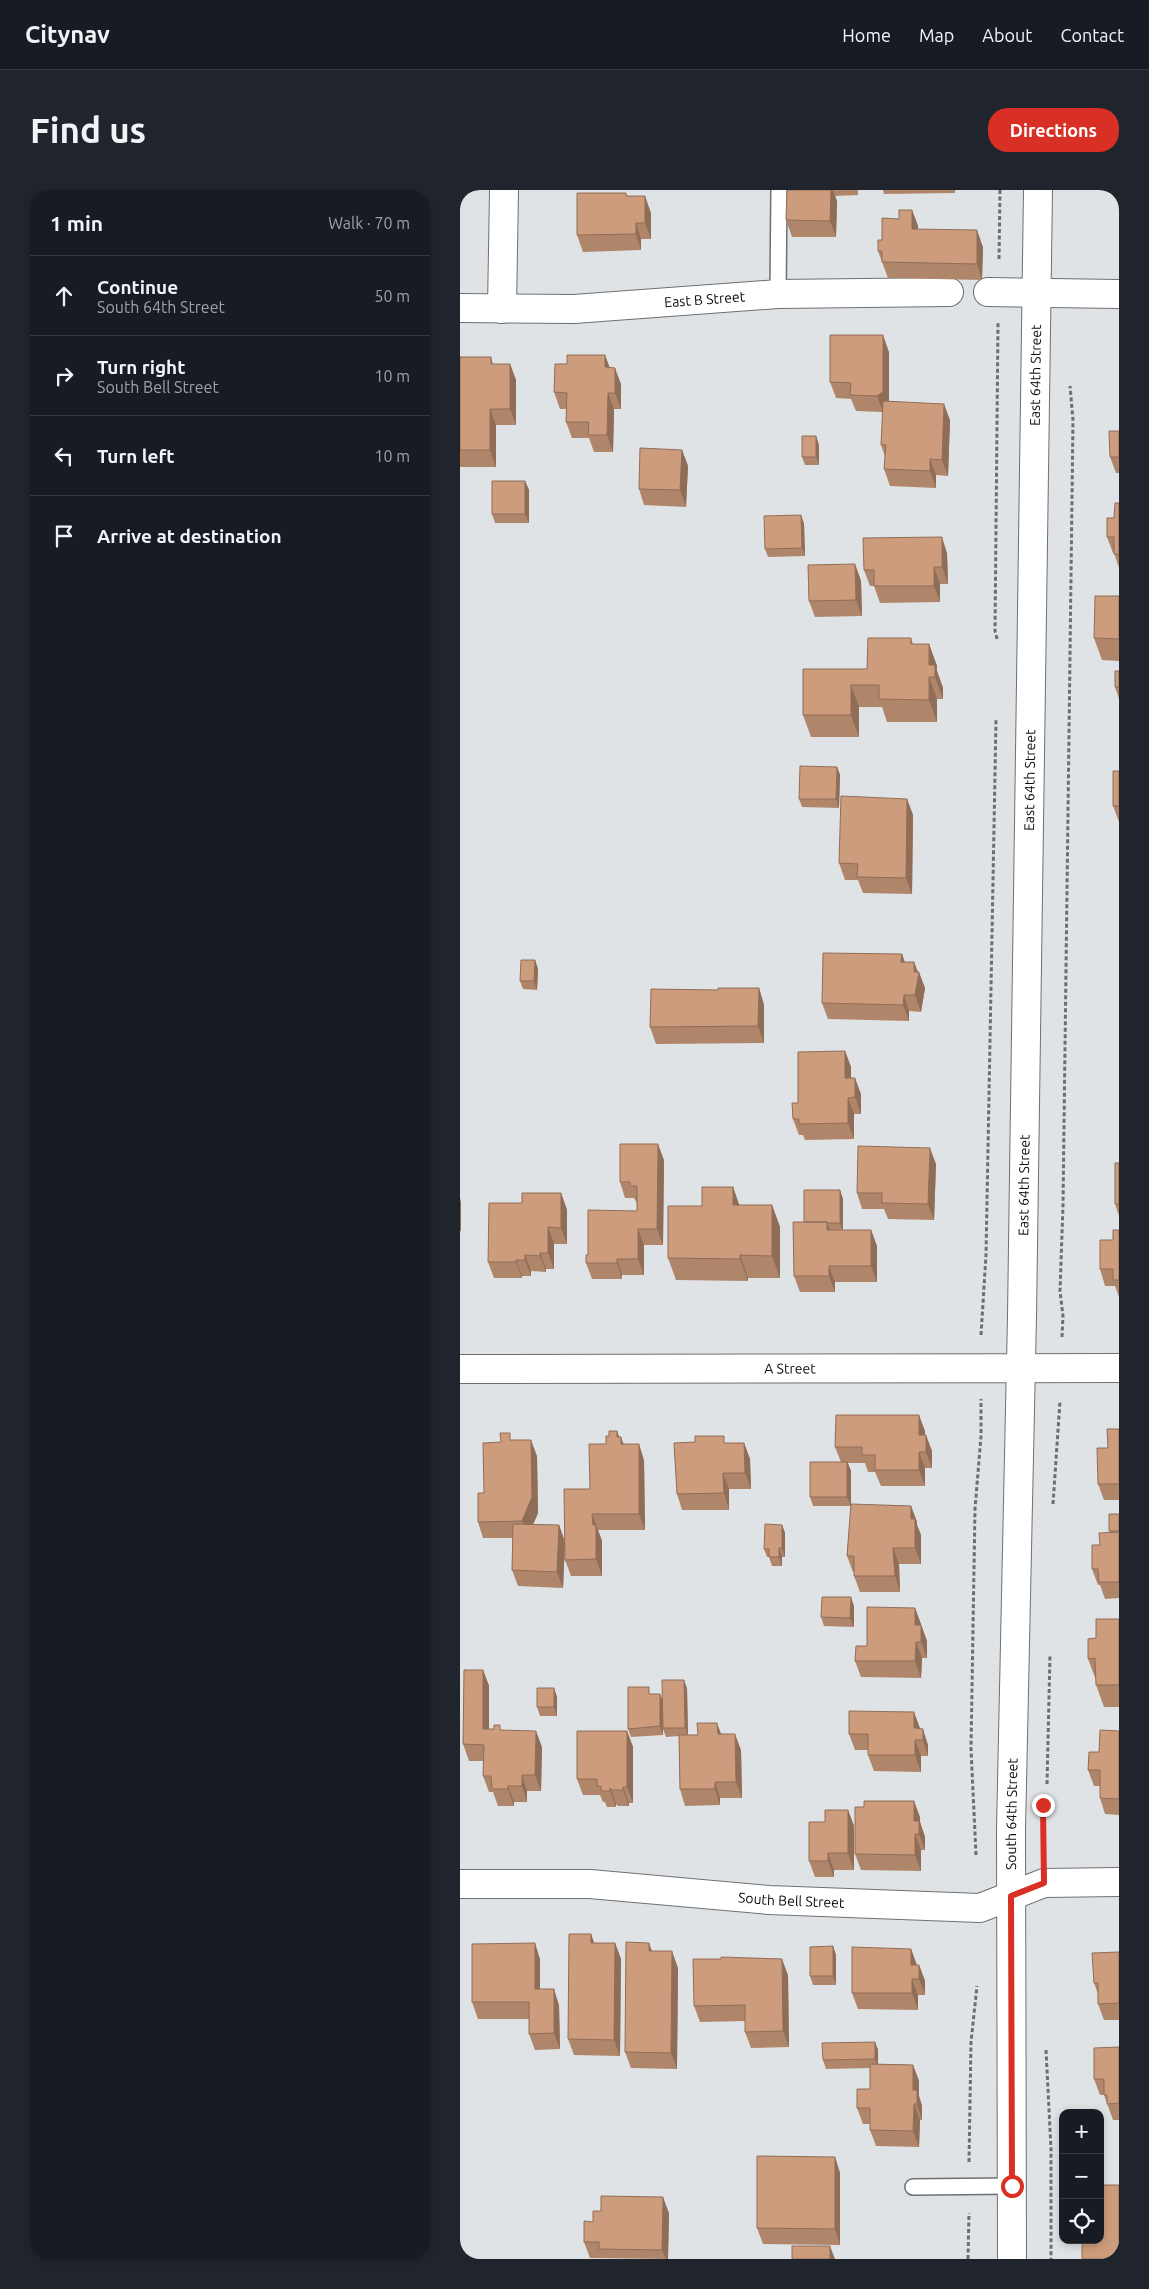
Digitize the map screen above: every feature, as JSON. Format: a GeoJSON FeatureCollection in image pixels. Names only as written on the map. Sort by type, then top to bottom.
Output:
{"type":"FeatureCollection","features":[{"type":"Feature","properties":{"kind":"street"},"geometry":{"type":"LineString","coordinates":[[502,309],[504,190]]}},
{"type":"Feature","properties":{"kind":"street","name":"East 64th Street"},"geometry":{"type":"LineString","coordinates":[[1021,1370],[1038,190]]}},
{"type":"Feature","properties":{"kind":"street","name":"East B Street"},"geometry":{"type":"LineString","coordinates":[[460,308],[574,309],[778,294],[949,292]]}},
{"type":"Feature","properties":{"kind":"street"},"geometry":{"type":"LineString","coordinates":[[993,292],[1119,294]]}},
{"type":"Feature","properties":{"kind":"street","name":"A Street"},"geometry":{"type":"LineString","coordinates":[[460,1369],[1060,1370],[1119,1368]]}},
{"type":"Feature","properties":{"kind":"street","name":"South 64th Street"},"geometry":{"type":"LineString","coordinates":[[1012,2259],[1011,1896],[1021,1370]]}},
{"type":"Feature","properties":{"kind":"street","name":"South Bell Street"},"geometry":{"type":"LineString","coordinates":[[460,1884],[590,1884],[769,1900],[980,1908],[1044,1883],[1119,1882]]}},
{"type":"Feature","properties":{"kind":"lane"},"geometry":{"type":"LineString","coordinates":[[778,294],[779,190]]}},
{"type":"Feature","properties":{"kind":"lane"},"geometry":{"type":"LineString","coordinates":[[913,2187],[1012,2186]]}},
{"type":"Feature","properties":{"kind":"path"},"geometry":{"type":"LineString","coordinates":[[1000,190],[993,292],[995,631],[1000,648]]}},
{"type":"Feature","properties":{"kind":"path"},"geometry":{"type":"LineString","coordinates":[[1052,1512],[1060,1415],[1063,1316],[1060,1290],[1063,1205],[1073,420],[1070,384]]}},
{"type":"Feature","properties":{"kind":"path"},"geometry":{"type":"LineString","coordinates":[[976,1858],[971,1749],[975,1509],[981,1436],[980,1370],[986,1255],[994,726],[998,712]]}},
{"type":"Feature","properties":{"kind":"path"},"geometry":{"type":"LineString","coordinates":[[1046,1790],[1048,1774],[1050,1648]]}},
{"type":"Feature","properties":{"kind":"path"},"geometry":{"type":"LineString","coordinates":[[968,2259],[971,2042],[978,1978]]}},
{"type":"Feature","properties":{"kind":"path"},"geometry":{"type":"LineString","coordinates":[[1046,2041],[1051,2148],[1051,2259]]}},
{"type":"Feature","properties":{"kind":"building"},"geometry":{"type":"Polygon","coordinates":[[[787,190],[831,190],[830,221],[786,220],[787,190]]]}},
{"type":"Feature","properties":{"kind":"building"},"geometry":{"type":"Polygon","coordinates":[[[577,193],[626,193],[626,196],[645,196],[645,223],[636,223],[636,234],[577,235],[577,193]]]}},
{"type":"Feature","properties":{"kind":"building"},"geometry":{"type":"Polygon","coordinates":[[[899,210],[912,210],[912,229],[977,230],[977,264],[882,262],[882,251],[878,251],[878,240],[882,240],[882,218],[899,219],[899,210]]]}},
{"type":"Feature","properties":{"kind":"building"},"geometry":{"type":"Polygon","coordinates":[[[830,335],[883,335],[883,392],[877,396],[850,395],[851,383],[830,382],[830,335]]]}},
{"type":"Feature","properties":{"kind":"building"},"geometry":{"type":"Polygon","coordinates":[[[567,355],[605,355],[605,367],[615,368],[615,393],[608,393],[607,435],[588,435],[589,422],[566,422],[567,393],[554,392],[555,364],[567,364],[567,355]]]}},
{"type":"Feature","properties":{"kind":"building"},"geometry":{"type":"Polygon","coordinates":[[[460,357],[491,357],[491,364],[510,364],[510,409],[490,409],[490,450],[460,450],[460,357]]]}},
{"type":"Feature","properties":{"kind":"building"},"geometry":{"type":"Polygon","coordinates":[[[883,401],[944,404],[942,460],[930,459],[930,471],[884,469],[886,445],[881,445],[883,401]]]}},
{"type":"Feature","properties":{"kind":"building"},"geometry":{"type":"Polygon","coordinates":[[[1109,431],[1119,431],[1119,457],[1110,457],[1109,431]]]}},
{"type":"Feature","properties":{"kind":"building"},"geometry":{"type":"Polygon","coordinates":[[[802,436],[816,436],[816,457],[802,457],[802,436]]]}},
{"type":"Feature","properties":{"kind":"building"},"geometry":{"type":"Polygon","coordinates":[[[640,448],[682,450],[680,490],[639,489],[640,448]]]}},
{"type":"Feature","properties":{"kind":"building"},"geometry":{"type":"Polygon","coordinates":[[[492,481],[525,481],[525,514],[492,514],[492,481]]]}},
{"type":"Feature","properties":{"kind":"building"},"geometry":{"type":"Polygon","coordinates":[[[1115,503],[1119,503],[1119,554],[1114,554],[1114,537],[1107,537],[1107,518],[1114,518],[1115,503]]]}},
{"type":"Feature","properties":{"kind":"building"},"geometry":{"type":"Polygon","coordinates":[[[801,515],[802,548],[765,549],[764,516],[801,515]]]}},
{"type":"Feature","properties":{"kind":"building"},"geometry":{"type":"Polygon","coordinates":[[[942,537],[942,567],[934,567],[934,586],[874,586],[874,570],[864,570],[863,538],[942,537]]]}},
{"type":"Feature","properties":{"kind":"building"},"geometry":{"type":"Polygon","coordinates":[[[855,564],[856,600],[809,601],[808,565],[855,564]]]}},
{"type":"Feature","properties":{"kind":"building"},"geometry":{"type":"Polygon","coordinates":[[[1095,596],[1119,596],[1119,639],[1094,638],[1095,596]]]}},
{"type":"Feature","properties":{"kind":"building"},"geometry":{"type":"Polygon","coordinates":[[[868,638],[911,638],[911,644],[929,644],[929,665],[935,665],[935,677],[929,677],[929,700],[879,699],[879,685],[851,685],[851,715],[803,715],[803,669],[867,669],[868,638]]]}},
{"type":"Feature","properties":{"kind":"building"},"geometry":{"type":"Polygon","coordinates":[[[1115,671],[1119,671],[1119,687],[1115,687],[1115,671]]]}},
{"type":"Feature","properties":{"kind":"building"},"geometry":{"type":"Polygon","coordinates":[[[800,766],[837,767],[836,799],[799,799],[800,766]]]}},
{"type":"Feature","properties":{"kind":"building"},"geometry":{"type":"Polygon","coordinates":[[[1113,771],[1119,771],[1119,806],[1113,806],[1113,771]]]}},
{"type":"Feature","properties":{"kind":"building"},"geometry":{"type":"Polygon","coordinates":[[[841,796],[907,799],[906,878],[857,877],[858,864],[839,863],[841,796]]]}},
{"type":"Feature","properties":{"kind":"building"},"geometry":{"type":"Polygon","coordinates":[[[823,953],[902,954],[901,962],[914,962],[914,972],[919,972],[915,995],[904,995],[903,1005],[822,1003],[823,953]]]}},
{"type":"Feature","properties":{"kind":"building"},"geometry":{"type":"Polygon","coordinates":[[[521,960],[535,960],[534,981],[520,981],[521,960]]]}},
{"type":"Feature","properties":{"kind":"building"},"geometry":{"type":"Polygon","coordinates":[[[718,988],[759,988],[758,1026],[650,1027],[651,989],[718,990],[718,988]]]}},
{"type":"Feature","properties":{"kind":"building"},"geometry":{"type":"Polygon","coordinates":[[[845,1051],[845,1078],[855,1078],[855,1097],[848,1098],[848,1123],[799,1124],[799,1119],[793,1119],[792,1103],[798,1103],[798,1052],[845,1051]]]}},
{"type":"Feature","properties":{"kind":"building"},"geometry":{"type":"Polygon","coordinates":[[[620,1144],[658,1144],[657,1229],[638,1229],[638,1259],[617,1259],[617,1263],[586,1263],[586,1255],[588,1255],[588,1210],[637,1211],[637,1186],[630,1186],[630,1182],[620,1182],[620,1144]]]}},
{"type":"Feature","properties":{"kind":"building"},"geometry":{"type":"Polygon","coordinates":[[[858,1146],[930,1148],[928,1204],[882,1203],[882,1193],[857,1193],[858,1146]]]}},
{"type":"Feature","properties":{"kind":"building"},"geometry":{"type":"Polygon","coordinates":[[[1115,1163],[1119,1163],[1119,1204],[1115,1204],[1115,1163]]]}},
{"type":"Feature","properties":{"kind":"building"},"geometry":{"type":"Polygon","coordinates":[[[702,1187],[733,1187],[733,1205],[772,1205],[772,1256],[740,1255],[740,1259],[668,1258],[668,1206],[702,1206],[702,1187]]]}},
{"type":"Feature","properties":{"kind":"building"},"geometry":{"type":"Polygon","coordinates":[[[804,1190],[840,1190],[840,1223],[804,1222],[804,1190]]]}},
{"type":"Feature","properties":{"kind":"building"},"geometry":{"type":"Polygon","coordinates":[[[522,1193],[561,1193],[561,1228],[548,1227],[548,1253],[540,1253],[540,1256],[525,1255],[525,1260],[516,1260],[516,1262],[488,1262],[489,1203],[522,1203],[522,1193]]]}},
{"type":"Feature","properties":{"kind":"building"},"geometry":{"type":"Polygon","coordinates":[[[793,1222],[827,1222],[827,1230],[871,1230],[871,1266],[829,1266],[829,1276],[794,1276],[793,1222]]]}},
{"type":"Feature","properties":{"kind":"building"},"geometry":{"type":"Polygon","coordinates":[[[1113,1230],[1119,1230],[1119,1280],[1113,1280],[1113,1269],[1100,1269],[1100,1240],[1113,1240],[1113,1230]]]}},
{"type":"Feature","properties":{"kind":"building"},"geometry":{"type":"Polygon","coordinates":[[[836,1415],[919,1415],[919,1435],[926,1435],[926,1452],[919,1452],[919,1470],[875,1470],[875,1455],[862,1455],[862,1447],[835,1447],[836,1415]]]}},
{"type":"Feature","properties":{"kind":"building"},"geometry":{"type":"Polygon","coordinates":[[[1107,1429],[1119,1429],[1119,1484],[1098,1484],[1097,1448],[1108,1448],[1107,1429]]]}},
{"type":"Feature","properties":{"kind":"building"},"geometry":{"type":"Polygon","coordinates":[[[609,1431],[617,1431],[617,1437],[621,1437],[621,1444],[639,1444],[639,1514],[592,1514],[593,1525],[596,1525],[596,1559],[565,1560],[564,1489],[590,1489],[589,1444],[606,1444],[606,1436],[609,1436],[609,1431]]]}},
{"type":"Feature","properties":{"kind":"building"},"geometry":{"type":"Polygon","coordinates":[[[500,1433],[510,1433],[510,1440],[531,1440],[532,1497],[522,1521],[478,1522],[478,1493],[484,1493],[483,1443],[501,1442],[500,1433]]]}},
{"type":"Feature","properties":{"kind":"building"},"geometry":{"type":"Polygon","coordinates":[[[695,1436],[724,1436],[724,1443],[744,1443],[745,1473],[723,1473],[724,1493],[677,1494],[674,1443],[695,1442],[695,1436]]]}},
{"type":"Feature","properties":{"kind":"building"},"geometry":{"type":"Polygon","coordinates":[[[810,1462],[847,1462],[847,1497],[810,1497],[810,1462]]]}},
{"type":"Feature","properties":{"kind":"building"},"geometry":{"type":"Polygon","coordinates":[[[851,1504],[911,1506],[911,1519],[915,1519],[915,1548],[893,1548],[895,1576],[854,1576],[854,1556],[847,1556],[851,1504]]]}},
{"type":"Feature","properties":{"kind":"building"},"geometry":{"type":"Polygon","coordinates":[[[1109,1514],[1119,1514],[1119,1531],[1109,1531],[1109,1514]]]}},
{"type":"Feature","properties":{"kind":"building"},"geometry":{"type":"Polygon","coordinates":[[[513,1524],[559,1525],[557,1572],[512,1570],[513,1524]]]}},
{"type":"Feature","properties":{"kind":"building"},"geometry":{"type":"Polygon","coordinates":[[[765,1524],[782,1525],[782,1548],[779,1548],[779,1557],[769,1557],[769,1549],[764,1549],[765,1524]]]}},
{"type":"Feature","properties":{"kind":"building"},"geometry":{"type":"Polygon","coordinates":[[[1119,1532],[1119,1582],[1099,1582],[1098,1569],[1092,1569],[1092,1545],[1100,1545],[1099,1533],[1119,1532]]]}},
{"type":"Feature","properties":{"kind":"building"},"geometry":{"type":"Polygon","coordinates":[[[822,1597],[851,1597],[850,1618],[821,1617],[822,1597]]]}},
{"type":"Feature","properties":{"kind":"building"},"geometry":{"type":"Polygon","coordinates":[[[867,1607],[915,1608],[915,1625],[921,1625],[921,1642],[916,1642],[915,1661],[855,1661],[856,1646],[867,1646],[867,1607]]]}},
{"type":"Feature","properties":{"kind":"building"},"geometry":{"type":"Polygon","coordinates":[[[1096,1619],[1119,1619],[1119,1685],[1096,1685],[1095,1658],[1088,1659],[1088,1639],[1096,1638],[1096,1619]]]}},
{"type":"Feature","properties":{"kind":"building"},"geometry":{"type":"Polygon","coordinates":[[[464,1670],[483,1670],[483,1729],[494,1729],[494,1725],[500,1725],[500,1730],[536,1731],[535,1775],[522,1775],[522,1786],[508,1786],[508,1789],[492,1789],[491,1776],[483,1776],[484,1745],[463,1744],[464,1670]]]}},
{"type":"Feature","properties":{"kind":"building"},"geometry":{"type":"Polygon","coordinates":[[[662,1680],[684,1680],[685,1728],[663,1728],[662,1680]]]}},
{"type":"Feature","properties":{"kind":"building"},"geometry":{"type":"Polygon","coordinates":[[[628,1687],[649,1687],[649,1694],[660,1694],[660,1726],[628,1729],[628,1687]]]}},
{"type":"Feature","properties":{"kind":"building"},"geometry":{"type":"Polygon","coordinates":[[[537,1688],[554,1688],[554,1707],[537,1707],[537,1688]]]}},
{"type":"Feature","properties":{"kind":"building"},"geometry":{"type":"Polygon","coordinates":[[[849,1711],[914,1712],[914,1728],[923,1729],[923,1740],[915,1740],[915,1755],[868,1755],[868,1734],[849,1734],[849,1711]]]}},
{"type":"Feature","properties":{"kind":"building"},"geometry":{"type":"Polygon","coordinates":[[[697,1723],[717,1723],[718,1734],[735,1734],[736,1782],[715,1782],[715,1789],[680,1789],[679,1735],[698,1735],[697,1723]]]}},
{"type":"Feature","properties":{"kind":"building"},"geometry":{"type":"Polygon","coordinates":[[[1100,1730],[1119,1731],[1119,1799],[1100,1798],[1100,1770],[1088,1770],[1089,1752],[1099,1752],[1100,1730]]]}},
{"type":"Feature","properties":{"kind":"building"},"geometry":{"type":"Polygon","coordinates":[[[577,1731],[627,1731],[627,1787],[623,1787],[623,1790],[612,1790],[610,1788],[610,1791],[601,1791],[601,1786],[597,1786],[597,1779],[577,1779],[577,1731]]]}},
{"type":"Feature","properties":{"kind":"building"},"geometry":{"type":"Polygon","coordinates":[[[864,1801],[914,1801],[914,1821],[919,1821],[919,1834],[915,1834],[915,1855],[855,1854],[855,1807],[864,1807],[864,1801]]]}},
{"type":"Feature","properties":{"kind":"building"},"geometry":{"type":"Polygon","coordinates":[[[825,1810],[848,1810],[848,1853],[828,1853],[828,1861],[809,1861],[809,1822],[825,1822],[825,1810]]]}},
{"type":"Feature","properties":{"kind":"building"},"geometry":{"type":"Polygon","coordinates":[[[569,1934],[591,1934],[591,1943],[615,1943],[614,2040],[568,2039],[569,1934]]]}},
{"type":"Feature","properties":{"kind":"building"},"geometry":{"type":"Polygon","coordinates":[[[626,1942],[649,1943],[649,1951],[672,1951],[671,2053],[625,2052],[626,1942]]]}},
{"type":"Feature","properties":{"kind":"building"},"geometry":{"type":"Polygon","coordinates":[[[535,1943],[535,1989],[554,1989],[554,2033],[529,2034],[529,2002],[472,2002],[472,1944],[535,1943]]]}},
{"type":"Feature","properties":{"kind":"building"},"geometry":{"type":"Polygon","coordinates":[[[833,1946],[833,1976],[810,1976],[810,1947],[833,1946]]]}},
{"type":"Feature","properties":{"kind":"building"},"geometry":{"type":"Polygon","coordinates":[[[852,1947],[911,1949],[911,1965],[919,1965],[919,1979],[912,1979],[912,1993],[852,1993],[852,1947]]]}},
{"type":"Feature","properties":{"kind":"building"},"geometry":{"type":"Polygon","coordinates":[[[1119,1952],[1119,2003],[1098,2004],[1098,1983],[1094,1983],[1092,1953],[1119,1952]]]}},
{"type":"Feature","properties":{"kind":"building"},"geometry":{"type":"Polygon","coordinates":[[[721,1957],[782,1959],[783,2031],[745,2032],[745,2005],[694,2006],[693,1959],[721,1959],[721,1957]]]}},
{"type":"Feature","properties":{"kind":"building"},"geometry":{"type":"Polygon","coordinates":[[[875,2042],[875,2059],[823,2060],[822,2043],[875,2042]]]}},
{"type":"Feature","properties":{"kind":"building"},"geometry":{"type":"Polygon","coordinates":[[[1119,2047],[1119,2103],[1107,2104],[1107,2095],[1104,2095],[1104,2079],[1094,2079],[1094,2048],[1119,2047]]]}},
{"type":"Feature","properties":{"kind":"building"},"geometry":{"type":"Polygon","coordinates":[[[870,2064],[913,2065],[913,2090],[917,2090],[917,2104],[914,2104],[913,2131],[870,2130],[870,2108],[857,2108],[857,2089],[870,2089],[870,2064]]]}},
{"type":"Feature","properties":{"kind":"building"},"geometry":{"type":"Polygon","coordinates":[[[757,2156],[835,2157],[835,2229],[757,2228],[757,2156]]]}},
{"type":"Feature","properties":{"kind":"building"},"geometry":{"type":"Polygon","coordinates":[[[1104,2185],[1119,2185],[1119,2259],[1082,2259],[1082,2244],[1104,2244],[1104,2185]]]}},
{"type":"Feature","properties":{"kind":"building"},"geometry":{"type":"Polygon","coordinates":[[[601,2196],[663,2197],[662,2250],[599,2249],[599,2242],[584,2242],[584,2221],[593,2222],[593,2211],[601,2211],[601,2196]]]}},
{"type":"Feature","properties":{"kind":"building"},"geometry":{"type":"Polygon","coordinates":[[[792,2246],[830,2246],[830,2259],[792,2259],[792,2246]]]}},
{"type":"Feature","properties":{"kind":"route"},"geometry":{"type":"LineString","coordinates":[[1012,2186],[1011,1896],[1044,1883],[1043,1805]]}}]}
